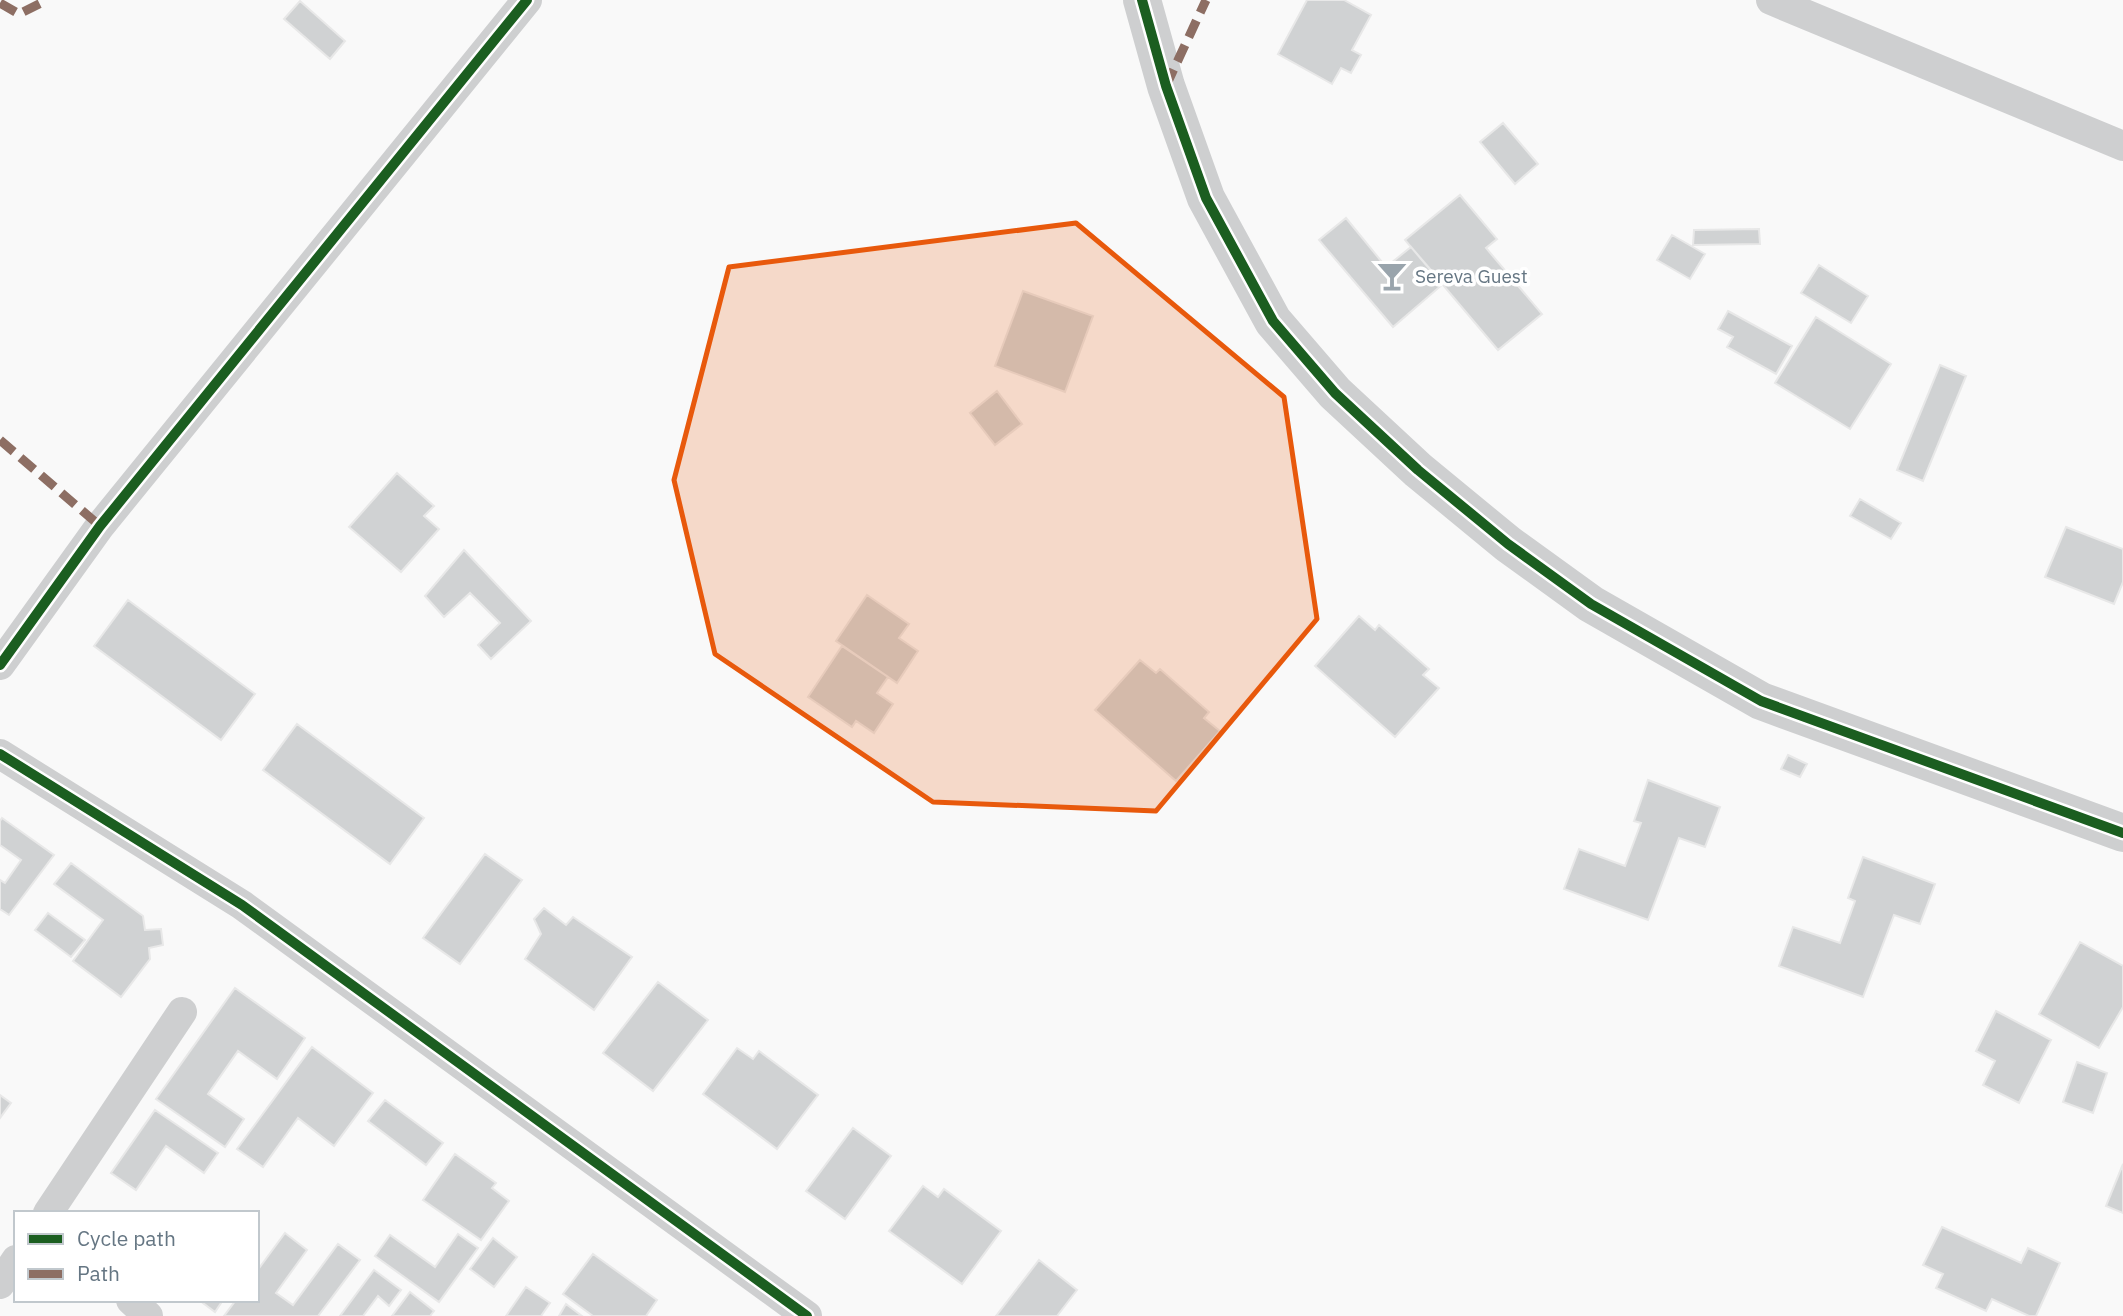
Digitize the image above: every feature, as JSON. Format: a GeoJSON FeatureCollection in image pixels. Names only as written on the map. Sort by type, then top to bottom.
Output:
{"type":"FeatureCollection","features":[{"type":"Feature","properties":{"kind":"street"},"geometry":{"type":"LineString","coordinates":[[0,665],[100,526],[527,0]]}},
{"type":"Feature","properties":{"kind":"street"},"geometry":{"type":"LineString","coordinates":[[1142,0],[1166,86],[1206,198],[1273,321],[1335,393],[1418,470],[1508,544],[1591,604],[1761,701],[2123,833]]}},
{"type":"Feature","properties":{"kind":"street"},"geometry":{"type":"LineString","coordinates":[[1771,0],[2123,146]]}},
{"type":"Feature","properties":{"kind":"street"},"geometry":{"type":"LineString","coordinates":[[0,754],[242,905],[807,1316]]}},
{"type":"Feature","properties":{"kind":"street"},"geometry":{"type":"LineString","coordinates":[[55,1209],[182,1012]]}},
{"type":"Feature","properties":{"kind":"street"},"geometry":{"type":"LineString","coordinates":[[0,1284],[14,1263]]}},
{"type":"Feature","properties":{"kind":"street"},"geometry":{"type":"LineString","coordinates":[[133,1302],[149,1316]]}},
{"type":"Feature","properties":{"kind":"highlighted area"},"geometry":{"type":"Polygon","coordinates":[[[1076,223],[1284,397],[1317,619],[1156,811],[933,802],[715,654],[674,480],[729,267],[1076,223]]]}},
{"type":"Feature","properties":{"kind":"building"},"geometry":{"type":"Polygon","coordinates":[[[1307,0],[1344,0],[1371,15],[1352,50],[1361,55],[1351,73],[1341,68],[1332,84],[1278,54],[1307,0]]]}},
{"type":"Feature","properties":{"kind":"building"},"geometry":{"type":"Polygon","coordinates":[[[300,1],[345,41],[330,59],[284,19],[300,1]]]}},
{"type":"Feature","properties":{"kind":"building"},"geometry":{"type":"Polygon","coordinates":[[[1503,123],[1538,164],[1515,184],[1480,142],[1503,123]]]}},
{"type":"Feature","properties":{"kind":"building"},"geometry":{"type":"Polygon","coordinates":[[[1460,195],[1497,239],[1486,248],[1542,314],[1498,350],[1405,240],[1460,195]]]}},
{"type":"Feature","properties":{"kind":"building","name":"Sereva Guest"},"geometry":{"type":"Polygon","coordinates":[[[1346,218],[1386,267],[1411,247],[1443,284],[1393,327],[1319,240],[1346,218]]]}},
{"type":"Feature","properties":{"kind":"building"},"geometry":{"type":"Polygon","coordinates":[[[1759,229],[1760,244],[1693,245],[1694,230],[1759,229]]]}},
{"type":"Feature","properties":{"kind":"building"},"geometry":{"type":"Polygon","coordinates":[[[1672,235],[1705,254],[1690,279],[1657,260],[1672,235]]]}},
{"type":"Feature","properties":{"kind":"building"},"geometry":{"type":"Polygon","coordinates":[[[1819,265],[1868,296],[1851,323],[1801,293],[1819,265]]]}},
{"type":"Feature","properties":{"kind":"building"},"geometry":{"type":"Polygon","coordinates":[[[1023,291],[1093,316],[1065,392],[995,366],[1023,291]]]}},
{"type":"Feature","properties":{"kind":"building"},"geometry":{"type":"Polygon","coordinates":[[[1728,311],[1792,346],[1776,374],[1727,347],[1733,337],[1718,329],[1728,311]]]}},
{"type":"Feature","properties":{"kind":"building"},"geometry":{"type":"Polygon","coordinates":[[[1816,317],[1891,364],[1850,429],[1775,383],[1816,317]]]}},
{"type":"Feature","properties":{"kind":"building"},"geometry":{"type":"Polygon","coordinates":[[[1940,365],[1966,376],[1923,481],[1897,470],[1940,365]]]}},
{"type":"Feature","properties":{"kind":"building"},"geometry":{"type":"Polygon","coordinates":[[[997,391],[1022,424],[995,445],[970,413],[997,391]]]}},
{"type":"Feature","properties":{"kind":"building"},"geometry":{"type":"Polygon","coordinates":[[[397,473],[434,506],[424,516],[439,529],[401,572],[349,527],[397,473]]]}},
{"type":"Feature","properties":{"kind":"building"},"geometry":{"type":"Polygon","coordinates":[[[1860,499],[1901,523],[1891,539],[1850,516],[1860,499]]]}},
{"type":"Feature","properties":{"kind":"building"},"geometry":{"type":"Polygon","coordinates":[[[2066,527],[2123,549],[2123,582],[2114,604],[2045,577],[2066,527]]]}},
{"type":"Feature","properties":{"kind":"building"},"geometry":{"type":"Polygon","coordinates":[[[464,550],[531,621],[491,659],[478,645],[500,623],[470,593],[444,617],[425,596],[464,550]]]}},
{"type":"Feature","properties":{"kind":"building"},"geometry":{"type":"Polygon","coordinates":[[[867,595],[909,624],[899,638],[918,651],[897,683],[836,641],[867,595]]]}},
{"type":"Feature","properties":{"kind":"building"},"geometry":{"type":"Polygon","coordinates":[[[128,600],[255,694],[221,740],[94,646],[128,600]]]}},
{"type":"Feature","properties":{"kind":"building"},"geometry":{"type":"Polygon","coordinates":[[[1359,616],[1375,630],[1379,625],[1429,669],[1423,675],[1439,688],[1395,737],[1315,666],[1359,616]]]}},
{"type":"Feature","properties":{"kind":"building"},"geometry":{"type":"Polygon","coordinates":[[[842,646],[888,677],[877,693],[893,704],[874,733],[856,721],[852,727],[808,697],[842,646]]]}},
{"type":"Feature","properties":{"kind":"building"},"geometry":{"type":"Polygon","coordinates":[[[1140,660],[1156,673],[1160,669],[1209,712],[1204,718],[1220,731],[1176,781],[1095,710],[1140,660]]]}},
{"type":"Feature","properties":{"kind":"building"},"geometry":{"type":"Polygon","coordinates":[[[297,724],[424,818],[390,864],[263,770],[297,724]]]}},
{"type":"Feature","properties":{"kind":"building"},"geometry":{"type":"Polygon","coordinates":[[[1788,755],[1807,764],[1800,777],[1781,769],[1788,755]]]}},
{"type":"Feature","properties":{"kind":"building"},"geometry":{"type":"Polygon","coordinates":[[[1648,780],[1720,807],[1705,847],[1679,838],[1648,920],[1564,889],[1579,849],[1625,866],[1641,823],[1634,821],[1648,780]]]}},
{"type":"Feature","properties":{"kind":"building"},"geometry":{"type":"Polygon","coordinates":[[[2,818],[54,855],[9,915],[0,909],[0,880],[5,883],[21,860],[0,845],[2,818]]]}},
{"type":"Feature","properties":{"kind":"building"},"geometry":{"type":"Polygon","coordinates":[[[485,854],[522,880],[460,964],[423,938],[485,854]]]}},
{"type":"Feature","properties":{"kind":"building"},"geometry":{"type":"Polygon","coordinates":[[[1863,857],[1935,884],[1920,924],[1894,915],[1863,997],[1779,966],[1793,927],[1840,943],[1855,901],[1848,898],[1863,857]]]}},
{"type":"Feature","properties":{"kind":"building"},"geometry":{"type":"Polygon","coordinates":[[[71,863],[143,916],[145,930],[161,929],[163,945],[149,948],[150,959],[121,997],[73,961],[103,920],[54,884],[71,863]]]}},
{"type":"Feature","properties":{"kind":"building"},"geometry":{"type":"Polygon","coordinates":[[[544,908],[566,925],[573,917],[632,957],[594,1010],[525,959],[541,934],[534,919],[544,908]]]}},
{"type":"Feature","properties":{"kind":"building"},"geometry":{"type":"Polygon","coordinates":[[[48,913],[85,940],[71,957],[35,930],[48,913]]]}},
{"type":"Feature","properties":{"kind":"building"},"geometry":{"type":"Polygon","coordinates":[[[2080,942],[2123,966],[2123,1007],[2099,1048],[2039,1014],[2080,942]]]}},
{"type":"Feature","properties":{"kind":"building"},"geometry":{"type":"Polygon","coordinates":[[[658,982],[708,1020],[653,1091],[603,1053],[658,982]]]}},
{"type":"Feature","properties":{"kind":"building"},"geometry":{"type":"Polygon","coordinates":[[[235,988],[305,1038],[277,1079],[238,1051],[208,1094],[244,1119],[225,1147],[156,1099],[235,988]]]}},
{"type":"Feature","properties":{"kind":"building"},"geometry":{"type":"Polygon","coordinates":[[[1996,1011],[2051,1040],[2019,1103],[1983,1085],[1995,1061],[1976,1051],[1996,1011]]]}},
{"type":"Feature","properties":{"kind":"building"},"geometry":{"type":"Polygon","coordinates":[[[312,1047],[373,1093],[334,1146],[298,1118],[263,1167],[237,1149],[312,1047]]]}},
{"type":"Feature","properties":{"kind":"building"},"geometry":{"type":"Polygon","coordinates":[[[737,1048],[753,1059],[759,1051],[818,1095],[777,1149],[703,1094],[737,1048]]]}},
{"type":"Feature","properties":{"kind":"building"},"geometry":{"type":"Polygon","coordinates":[[[2077,1062],[2107,1073],[2093,1113],[2063,1102],[2077,1062]]]}},
{"type":"Feature","properties":{"kind":"building"},"geometry":{"type":"Polygon","coordinates":[[[0,1095],[11,1103],[0,1118],[0,1095]]]}},
{"type":"Feature","properties":{"kind":"building"},"geometry":{"type":"Polygon","coordinates":[[[385,1100],[443,1143],[426,1165],[368,1121],[385,1100]]]}},
{"type":"Feature","properties":{"kind":"building"},"geometry":{"type":"Polygon","coordinates":[[[155,1110],[218,1153],[204,1173],[166,1146],[136,1190],[111,1173],[155,1110]]]}},
{"type":"Feature","properties":{"kind":"building"},"geometry":{"type":"Polygon","coordinates":[[[853,1128],[891,1156],[845,1219],[806,1191],[853,1128]]]}},
{"type":"Feature","properties":{"kind":"building"},"geometry":{"type":"Polygon","coordinates":[[[455,1154],[496,1183],[492,1188],[509,1201],[481,1240],[423,1200],[455,1154]]]}},
{"type":"Feature","properties":{"kind":"building"},"geometry":{"type":"Polygon","coordinates":[[[2123,1164],[2123,1213],[2106,1206],[2123,1164]]]}},
{"type":"Feature","properties":{"kind":"building"},"geometry":{"type":"Polygon","coordinates":[[[923,1186],[938,1197],[944,1189],[1001,1231],[962,1284],[889,1231],[923,1186]]]}},
{"type":"Feature","properties":{"kind":"building"},"geometry":{"type":"Polygon","coordinates":[[[1942,1227],[2021,1263],[2028,1248],[2060,1263],[2036,1316],[2029,1316],[1992,1299],[1986,1311],[1936,1288],[1943,1274],[1923,1265],[1942,1227]]]}},
{"type":"Feature","properties":{"kind":"building"},"geometry":{"type":"Polygon","coordinates":[[[285,1233],[307,1250],[276,1293],[293,1305],[338,1244],[360,1260],[318,1316],[224,1316],[234,1302],[259,1302],[259,1268],[285,1233]]]}},
{"type":"Feature","properties":{"kind":"building"},"geometry":{"type":"Polygon","coordinates":[[[458,1234],[478,1248],[439,1302],[375,1256],[390,1235],[435,1267],[458,1234]]]}},
{"type":"Feature","properties":{"kind":"building"},"geometry":{"type":"Polygon","coordinates":[[[493,1238],[517,1257],[494,1287],[470,1269],[493,1238]]]}},
{"type":"Feature","properties":{"kind":"building"},"geometry":{"type":"Polygon","coordinates":[[[593,1254],[657,1300],[646,1316],[593,1316],[563,1294],[593,1254]]]}},
{"type":"Feature","properties":{"kind":"building"},"geometry":{"type":"Polygon","coordinates":[[[1039,1260],[1077,1290],[1057,1316],[996,1316],[1039,1260]]]}},
{"type":"Feature","properties":{"kind":"building"},"geometry":{"type":"Polygon","coordinates":[[[374,1270],[401,1290],[389,1306],[378,1296],[363,1316],[340,1316],[374,1270]]]}},
{"type":"Feature","properties":{"kind":"building"},"geometry":{"type":"Polygon","coordinates":[[[526,1287],[550,1303],[541,1316],[506,1316],[526,1287]]]}},
{"type":"Feature","properties":{"kind":"building"},"geometry":{"type":"Polygon","coordinates":[[[410,1292],[434,1311],[430,1316],[392,1316],[410,1292]]]}},
{"type":"Feature","properties":{"kind":"building"},"geometry":{"type":"Polygon","coordinates":[[[202,1302],[222,1302],[215,1312],[202,1302]]]}},
{"type":"Feature","properties":{"kind":"building"},"geometry":{"type":"Polygon","coordinates":[[[566,1304],[582,1316],[559,1316],[566,1304]]]}},
{"type":"Feature","properties":{"kind":"marked path"},"geometry":{"type":"LineString","coordinates":[[0,3],[19,14],[47,0]]}},
{"type":"Feature","properties":{"kind":"marked path"},"geometry":{"type":"LineString","coordinates":[[1166,86],[1206,0]]}},
{"type":"Feature","properties":{"kind":"marked path"},"geometry":{"type":"LineString","coordinates":[[0,440],[100,526]]}},
{"type":"Feature","properties":{"kind":"cycle path"},"geometry":{"type":"LineString","coordinates":[[0,665],[100,526],[527,0]]}},
{"type":"Feature","properties":{"kind":"cycle path"},"geometry":{"type":"LineString","coordinates":[[1142,0],[1166,86],[1206,198],[1273,321],[1335,393],[1418,470],[1508,544],[1591,604],[1761,701],[2123,833]]}},
{"type":"Feature","properties":{"kind":"cycle path"},"geometry":{"type":"LineString","coordinates":[[0,754],[242,905],[807,1316]]}},
{"type":"Feature","properties":{"kind":"place","name":"Sereva Guest"},"geometry":{"type":"Point","coordinates":[1392,276]}}]}
